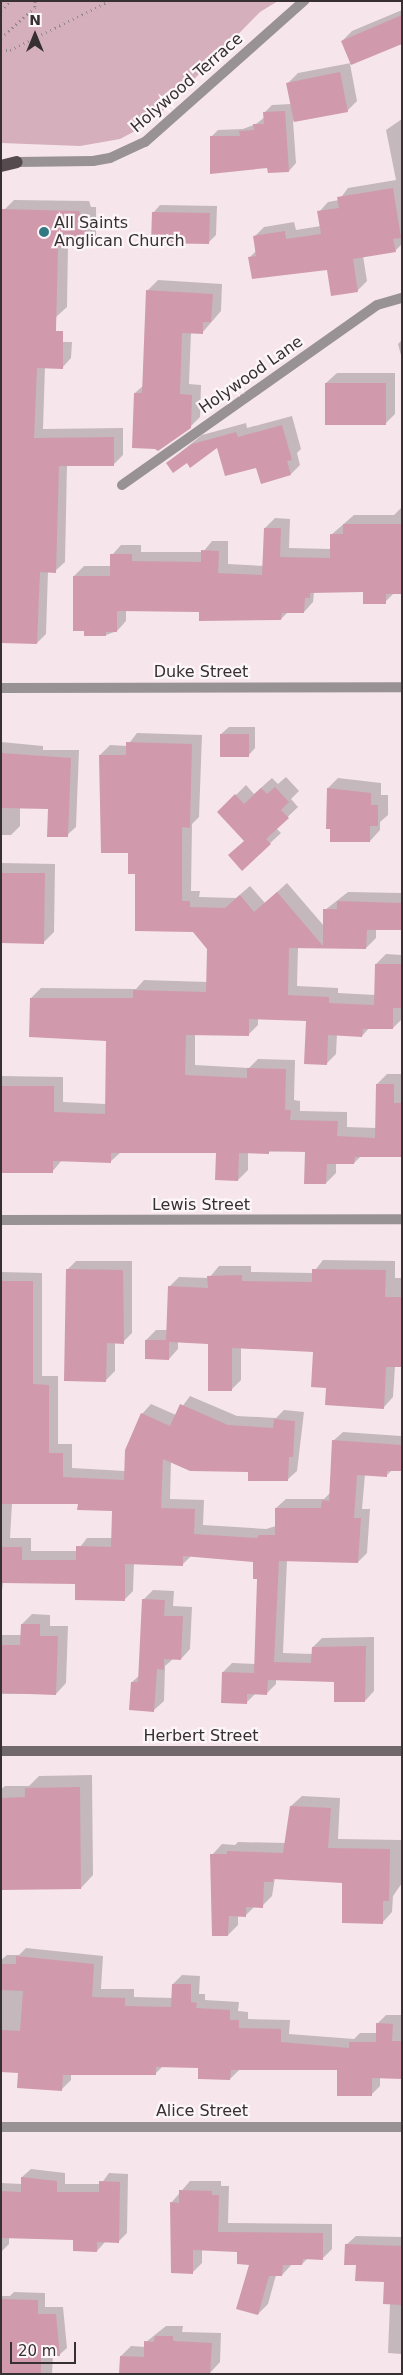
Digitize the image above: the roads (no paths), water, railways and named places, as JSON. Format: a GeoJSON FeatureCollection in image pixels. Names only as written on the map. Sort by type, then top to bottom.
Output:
{"type":"FeatureCollection","features":[{"type":"Feature","properties":{"kind":"main road"},"geometry":{"type":"LineString","coordinates":[[1,158],[17,162]]}},
{"type":"Feature","properties":{"kind":"main road"},"geometry":{"type":"LineString","coordinates":[[1,166],[17,162]]}},
{"type":"Feature","properties":{"kind":"main road","name":"Herbert Street"},"geometry":{"type":"LineString","coordinates":[[1,1751],[402,1751]]}},
{"type":"Feature","properties":{"kind":"street","name":"Holywood Terrace"},"geometry":{"type":"LineString","coordinates":[[17,162],[93,161],[110,158],[145,142],[304,1]]}},
{"type":"Feature","properties":{"kind":"street","name":"Holywood Lane"},"geometry":{"type":"LineString","coordinates":[[122,485],[378,305],[402,298]]}},
{"type":"Feature","properties":{"kind":"street","name":"Duke Street"},"geometry":{"type":"LineString","coordinates":[[1,688],[402,686]]}},
{"type":"Feature","properties":{"kind":"street","name":"Lewis Street"},"geometry":{"type":"LineString","coordinates":[[1,1220],[402,1219]]}},
{"type":"Feature","properties":{"kind":"street","name":"Alice Street"},"geometry":{"type":"LineString","coordinates":[[1,2127],[402,2127]]}},
{"type":"Feature","properties":{"kind":"place","name":"All Saints Anglican Church"},"geometry":{"type":"Point","coordinates":[44,232]}}]}
